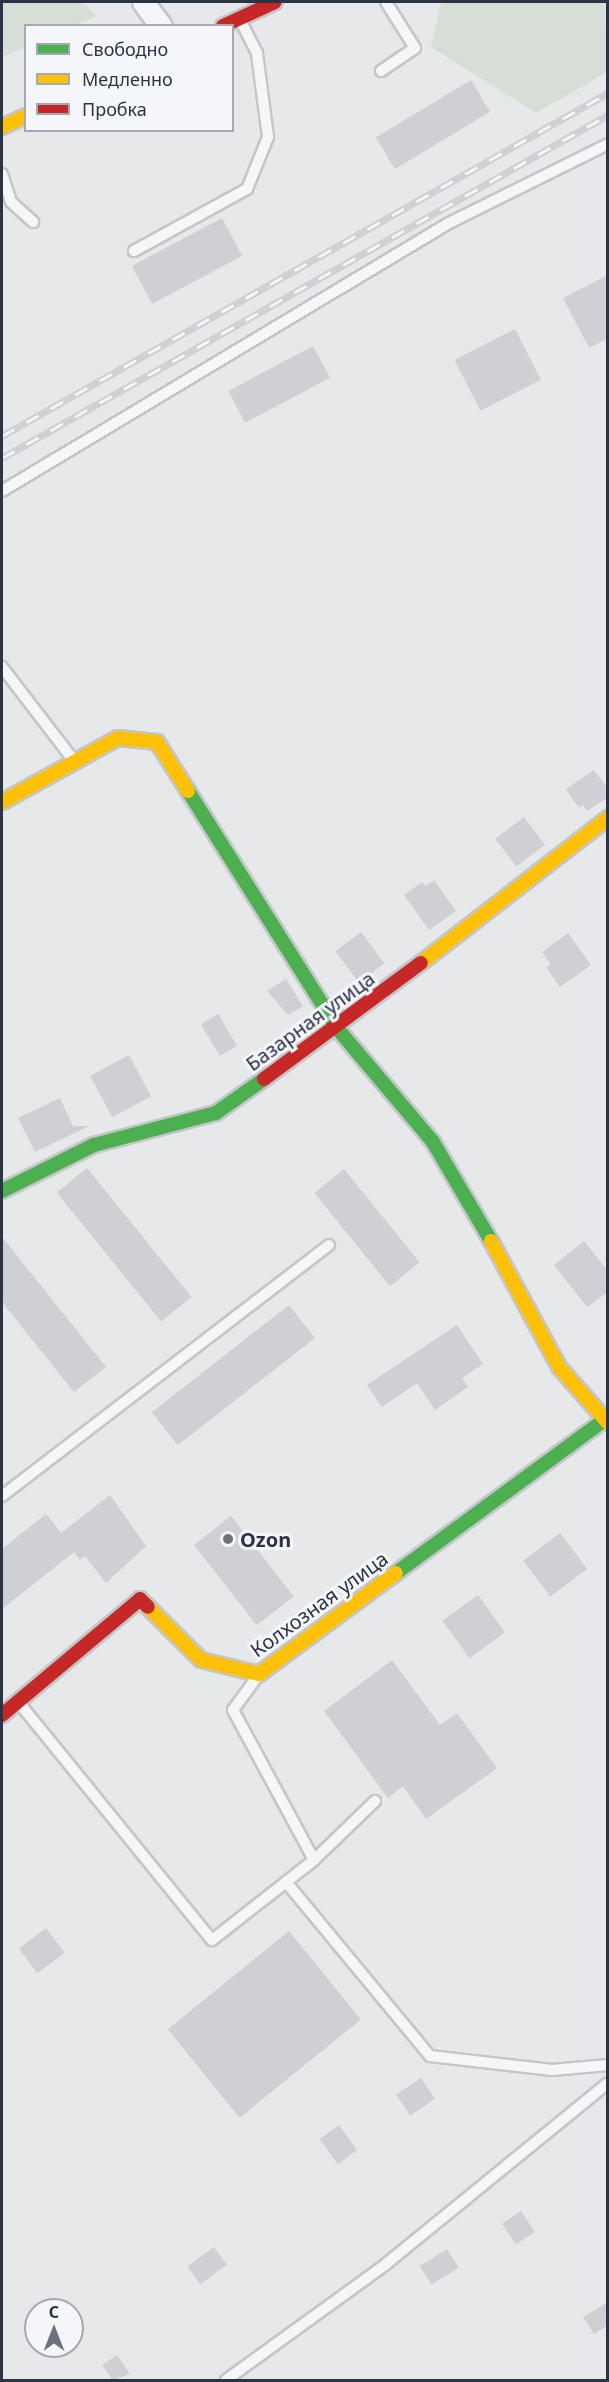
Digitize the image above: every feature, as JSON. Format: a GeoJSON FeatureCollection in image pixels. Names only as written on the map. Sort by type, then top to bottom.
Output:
{"type":"FeatureCollection","features":[{"type":"Feature","properties":{"kind":"street"},"geometry":{"type":"LineString","coordinates":[[143,2],[160,24]]}},
{"type":"Feature","properties":{"kind":"street"},"geometry":{"type":"LineString","coordinates":[[227,24],[275,2]]}},
{"type":"Feature","properties":{"kind":"street"},"geometry":{"type":"LineString","coordinates":[[2,127],[24,117]]}},
{"type":"Feature","properties":{"kind":"street"},"geometry":{"type":"LineString","coordinates":[[2,801],[118,738],[158,742],[337,1028],[433,1142],[512,1276],[559,1367],[606,1420]]}},
{"type":"Feature","properties":{"kind":"street","name":"Базарная улица"},"geometry":{"type":"LineString","coordinates":[[2,1191],[94,1145],[216,1113],[337,1028],[608,818]]}},
{"type":"Feature","properties":{"kind":"street","name":"Колхозная улица"},"geometry":{"type":"LineString","coordinates":[[2,1715],[140,1599],[201,1660],[259,1674],[606,1420]]}},
{"type":"Feature","properties":{"kind":"lane"},"geometry":{"type":"LineString","coordinates":[[381,71],[415,48],[386,2]]}},
{"type":"Feature","properties":{"kind":"lane"},"geometry":{"type":"LineString","coordinates":[[134,251],[247,189],[268,137],[257,52],[239,18]]}},
{"type":"Feature","properties":{"kind":"lane"},"geometry":{"type":"LineString","coordinates":[[2,491],[449,224],[608,144]]}},
{"type":"Feature","properties":{"kind":"lane"},"geometry":{"type":"LineString","coordinates":[[2,174],[11,202],[33,222]]}},
{"type":"Feature","properties":{"kind":"lane"},"geometry":{"type":"LineString","coordinates":[[2,667],[74,762]]}},
{"type":"Feature","properties":{"kind":"lane"},"geometry":{"type":"LineString","coordinates":[[2,1496],[329,1245]]}},
{"type":"Feature","properties":{"kind":"lane"},"geometry":{"type":"LineString","coordinates":[[259,1674],[233,1710],[314,1860]]}},
{"type":"Feature","properties":{"kind":"lane"},"geometry":{"type":"LineString","coordinates":[[18,1701],[212,1940],[314,1860],[375,1801]]}},
{"type":"Feature","properties":{"kind":"lane"},"geometry":{"type":"LineString","coordinates":[[286,1882],[430,2056],[552,2070],[608,2065]]}},
{"type":"Feature","properties":{"kind":"lane"},"geometry":{"type":"LineString","coordinates":[[226,2380],[386,2264],[608,2083]]}},
{"type":"Feature","properties":{"kind":"shaded area"},"geometry":{"type":"Polygon","coordinates":[[[2,2],[82,2],[97,16],[77,24],[24,24],[24,47],[2,57],[2,2]]]}},
{"type":"Feature","properties":{"kind":"shaded area"},"geometry":{"type":"Polygon","coordinates":[[[441,2],[605,2],[607,72],[536,113],[431,47],[441,2]]]}},
{"type":"Feature","properties":{"kind":"building"},"geometry":{"type":"Polygon","coordinates":[[[471,80],[490,112],[395,169],[376,137],[471,80]]]}},
{"type":"Feature","properties":{"kind":"building"},"geometry":{"type":"Polygon","coordinates":[[[222,218],[242,256],[152,304],[132,266],[222,218]]]}},
{"type":"Feature","properties":{"kind":"building"},"geometry":{"type":"Polygon","coordinates":[[[608,275],[608,338],[589,348],[563,298],[608,275]]]}},
{"type":"Feature","properties":{"kind":"building"},"geometry":{"type":"Polygon","coordinates":[[[515,329],[541,380],[480,411],[454,360],[515,329]]]}},
{"type":"Feature","properties":{"kind":"building"},"geometry":{"type":"Polygon","coordinates":[[[313,346],[330,378],[245,423],[228,391],[313,346]]]}},
{"type":"Feature","properties":{"kind":"building"},"geometry":{"type":"Polygon","coordinates":[[[594,770],[608,789],[608,797],[587,811],[583,805],[579,808],[566,789],[594,770]]]}},
{"type":"Feature","properties":{"kind":"building"},"geometry":{"type":"Polygon","coordinates":[[[524,817],[545,845],[516,867],[495,839],[524,817]]]}},
{"type":"Feature","properties":{"kind":"building"},"geometry":{"type":"Polygon","coordinates":[[[434,880],[456,911],[429,930],[404,895],[422,882],[426,886],[434,880]]]}},
{"type":"Feature","properties":{"kind":"building"},"geometry":{"type":"Polygon","coordinates":[[[361,932],[384,963],[359,982],[335,951],[361,932]]]}},
{"type":"Feature","properties":{"kind":"building"},"geometry":{"type":"Polygon","coordinates":[[[568,933],[591,965],[560,987],[546,967],[551,965],[542,952],[568,933]]]}},
{"type":"Feature","properties":{"kind":"building"},"geometry":{"type":"Polygon","coordinates":[[[286,979],[303,1006],[288,1015],[267,991],[286,979]]]}},
{"type":"Feature","properties":{"kind":"building"},"geometry":{"type":"Polygon","coordinates":[[[218,1014],[237,1046],[220,1056],[201,1024],[218,1014]]]}},
{"type":"Feature","properties":{"kind":"building"},"geometry":{"type":"Polygon","coordinates":[[[129,1055],[151,1096],[112,1117],[90,1076],[129,1055]]]}},
{"type":"Feature","properties":{"kind":"building"},"geometry":{"type":"Polygon","coordinates":[[[60,1098],[73,1126],[89,1126],[35,1152],[18,1118],[60,1098]]]}},
{"type":"Feature","properties":{"kind":"building"},"geometry":{"type":"Polygon","coordinates":[[[87,1168],[191,1297],[161,1322],[57,1193],[87,1168]]]}},
{"type":"Feature","properties":{"kind":"building"},"geometry":{"type":"Polygon","coordinates":[[[344,1169],[420,1262],[390,1286],[314,1193],[344,1169]]]}},
{"type":"Feature","properties":{"kind":"building"},"geometry":{"type":"Polygon","coordinates":[[[2,1237],[106,1367],[74,1392],[2,1302],[2,1237]]]}},
{"type":"Feature","properties":{"kind":"building"},"geometry":{"type":"Polygon","coordinates":[[[584,1241],[608,1271],[608,1292],[587,1307],[554,1265],[584,1241]]]}},
{"type":"Feature","properties":{"kind":"building"},"geometry":{"type":"Polygon","coordinates":[[[289,1305],[315,1338],[178,1445],[152,1412],[289,1305]]]}},
{"type":"Feature","properties":{"kind":"building"},"geometry":{"type":"Polygon","coordinates":[[[457,1325],[483,1364],[462,1378],[468,1387],[435,1410],[417,1383],[382,1407],[367,1385],[457,1325]]]}},
{"type":"Feature","properties":{"kind":"building"},"geometry":{"type":"Polygon","coordinates":[[[110,1495],[146,1546],[106,1583],[85,1556],[80,1560],[74,1552],[2,1609],[2,1549],[46,1514],[61,1533],[110,1495]]]}},
{"type":"Feature","properties":{"kind":"building"},"geometry":{"type":"Polygon","coordinates":[[[231,1516],[294,1596],[257,1625],[194,1545],[231,1516]]]}},
{"type":"Feature","properties":{"kind":"building"},"geometry":{"type":"Polygon","coordinates":[[[560,1533],[587,1569],[550,1597],[523,1561],[560,1533]]]}},
{"type":"Feature","properties":{"kind":"building"},"geometry":{"type":"Polygon","coordinates":[[[478,1595],[505,1632],[469,1658],[442,1621],[478,1595]]]}},
{"type":"Feature","properties":{"kind":"building"},"geometry":{"type":"Polygon","coordinates":[[[392,1660],[440,1725],[457,1713],[497,1768],[426,1819],[403,1786],[388,1798],[324,1711],[392,1660]]]}},
{"type":"Feature","properties":{"kind":"building"},"geometry":{"type":"Polygon","coordinates":[[[46,1928],[65,1953],[38,1973],[19,1948],[46,1928]]]}},
{"type":"Feature","properties":{"kind":"building"},"geometry":{"type":"Polygon","coordinates":[[[289,1931],[361,2020],[240,2118],[168,2029],[289,1931]]]}},
{"type":"Feature","properties":{"kind":"building"},"geometry":{"type":"Polygon","coordinates":[[[421,2078],[435,2099],[410,2116],[396,2095],[421,2078]]]}},
{"type":"Feature","properties":{"kind":"building"},"geometry":{"type":"Polygon","coordinates":[[[339,2125],[357,2150],[338,2164],[320,2139],[339,2125]]]}},
{"type":"Feature","properties":{"kind":"building"},"geometry":{"type":"Polygon","coordinates":[[[521,2211],[535,2232],[516,2245],[502,2224],[521,2211]]]}},
{"type":"Feature","properties":{"kind":"building"},"geometry":{"type":"Polygon","coordinates":[[[214,2247],[227,2265],[200,2284],[187,2266],[214,2247]]]}},
{"type":"Feature","properties":{"kind":"building"},"geometry":{"type":"Polygon","coordinates":[[[447,2249],[459,2268],[432,2285],[420,2266],[447,2249]]]}},
{"type":"Feature","properties":{"kind":"building"},"geometry":{"type":"Polygon","coordinates":[[[608,2302],[608,2325],[594,2334],[583,2317],[608,2302]]]}},
{"type":"Feature","properties":{"kind":"building"},"geometry":{"type":"Polygon","coordinates":[[[117,2355],[130,2374],[113,2380],[102,2365],[117,2355]]]}},
{"type":"Feature","properties":{"kind":"railway"},"geometry":{"type":"LineString","coordinates":[[2,436],[608,93]]}},
{"type":"Feature","properties":{"kind":"railway"},"geometry":{"type":"LineString","coordinates":[[2,458],[608,115]]}},
{"type":"Feature","properties":{"kind":"traffic: fast"},"geometry":{"type":"LineString","coordinates":[[188,791],[337,1028],[433,1142],[491,1241]]}},
{"type":"Feature","properties":{"kind":"traffic: fast"},"geometry":{"type":"LineString","coordinates":[[2,1191],[94,1145],[216,1113],[264,1079]]}},
{"type":"Feature","properties":{"kind":"traffic: fast"},"geometry":{"type":"LineString","coordinates":[[396,1573],[608,1417]]}},
{"type":"Feature","properties":{"kind":"traffic: slow"},"geometry":{"type":"LineString","coordinates":[[2,127],[24,117]]}},
{"type":"Feature","properties":{"kind":"traffic: slow"},"geometry":{"type":"LineString","coordinates":[[2,802],[118,738],[157,742],[188,791]]}},
{"type":"Feature","properties":{"kind":"traffic: slow"},"geometry":{"type":"LineString","coordinates":[[421,963],[608,818]]}},
{"type":"Feature","properties":{"kind":"traffic: slow"},"geometry":{"type":"LineString","coordinates":[[491,1241],[559,1367],[608,1423]]}},
{"type":"Feature","properties":{"kind":"traffic: slow"},"geometry":{"type":"LineString","coordinates":[[148,1607],[201,1660],[259,1674],[396,1573]]}},
{"type":"Feature","properties":{"kind":"traffic: jam"},"geometry":{"type":"LineString","coordinates":[[227,24],[275,2]]}},
{"type":"Feature","properties":{"kind":"traffic: jam"},"geometry":{"type":"LineString","coordinates":[[264,1079],[421,963]]}},
{"type":"Feature","properties":{"kind":"traffic: jam"},"geometry":{"type":"LineString","coordinates":[[2,1715],[140,1599],[148,1607]]}},
{"type":"Feature","properties":{"kind":"place","name":"Ozon"},"geometry":{"type":"Point","coordinates":[228,1539]}}]}
